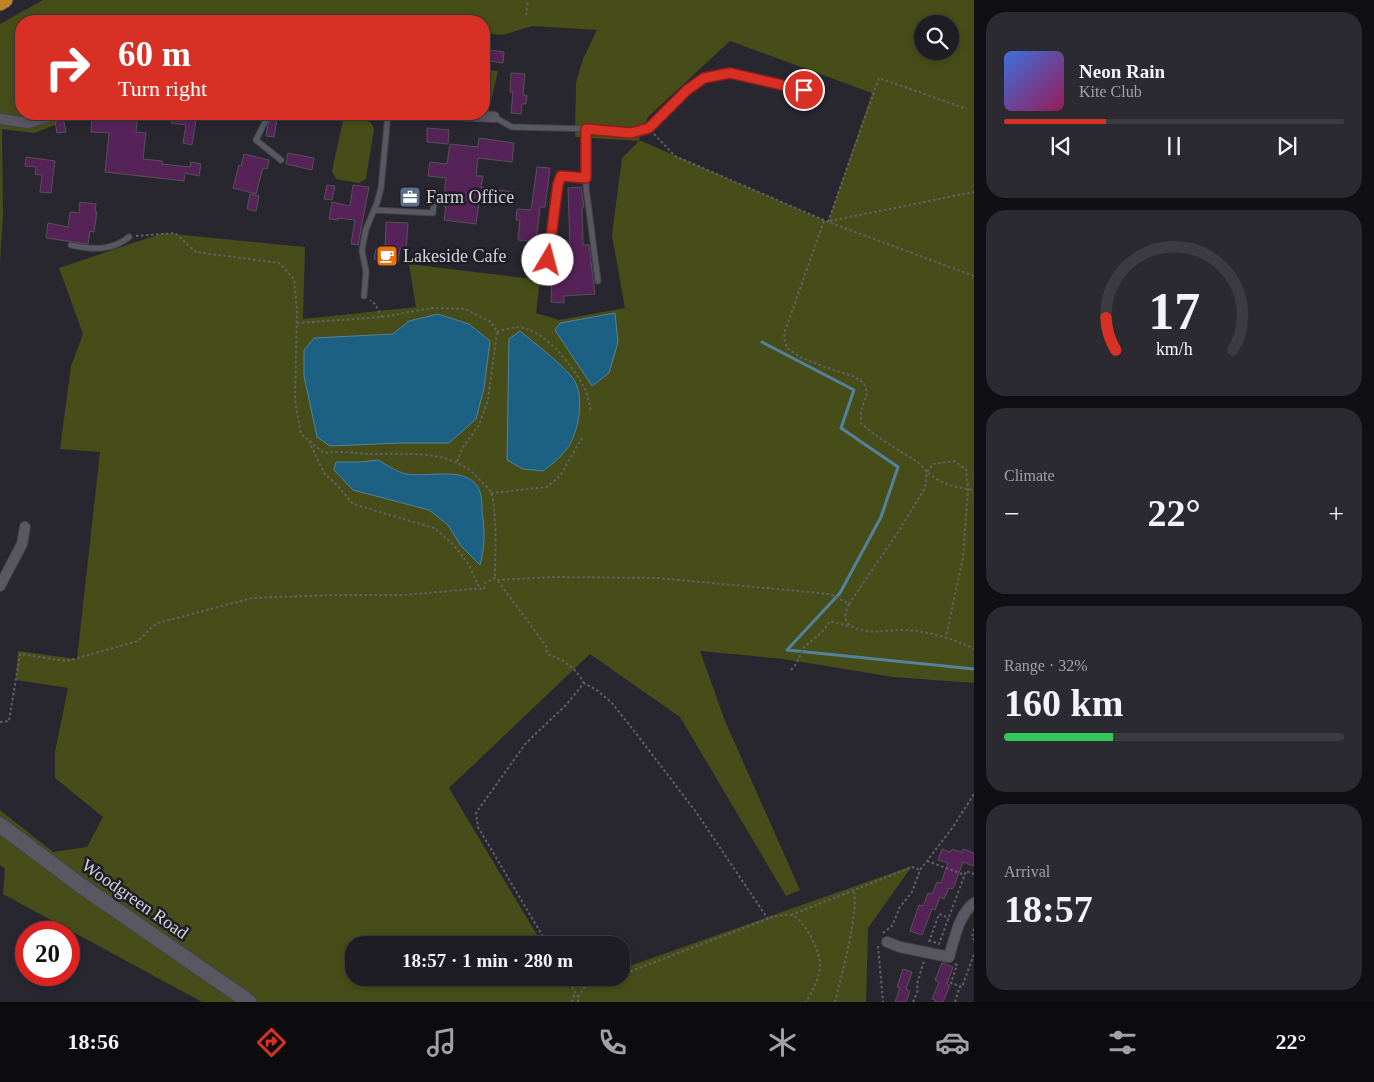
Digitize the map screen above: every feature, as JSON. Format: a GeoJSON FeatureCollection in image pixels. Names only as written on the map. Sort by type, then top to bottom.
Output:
{"type":"FeatureCollection","features":[{"type":"Feature","properties":{"kind":"highway"},"geometry":{"type":"LineString","coordinates":[[0,3],[5,0]]}},
{"type":"Feature","properties":{"kind":"street"},"geometry":{"type":"LineString","coordinates":[[490,117],[494,117]]}},
{"type":"Feature","properties":{"kind":"street"},"geometry":{"type":"LineString","coordinates":[[0,119],[28,123],[37,120]]}},
{"type":"Feature","properties":{"kind":"street"},"geometry":{"type":"LineString","coordinates":[[0,586],[22,544],[26,527]]}},
{"type":"Feature","properties":{"kind":"street","name":"Woodgreen Road"},"geometry":{"type":"LineString","coordinates":[[0,825],[80,885],[250,1002]]}},
{"type":"Feature","properties":{"kind":"street"},"geometry":{"type":"LineString","coordinates":[[881,941],[949,957],[961,917],[967,908],[974,903]]}},
{"type":"Feature","properties":{"kind":"lane"},"geometry":{"type":"LineString","coordinates":[[494,117],[512,127],[586,129],[631,133],[649,128],[687,90],[704,78],[730,73],[804,90]]}},
{"type":"Feature","properties":{"kind":"lane"},"geometry":{"type":"LineString","coordinates":[[266,120],[256,140],[280,160]]}},
{"type":"Feature","properties":{"kind":"lane"},"geometry":{"type":"LineString","coordinates":[[364,296],[366,272],[362,250],[366,229],[381,188],[387,120]]}},
{"type":"Feature","properties":{"kind":"lane"},"geometry":{"type":"LineString","coordinates":[[586,129],[586,178],[598,281]]}},
{"type":"Feature","properties":{"kind":"lane"},"geometry":{"type":"LineString","coordinates":[[548,260],[558,184],[561,176],[586,178]]}},
{"type":"Feature","properties":{"kind":"lane"},"geometry":{"type":"LineString","coordinates":[[374,210],[432,213],[435,191]]}},
{"type":"Feature","properties":{"kind":"lane"},"geometry":{"type":"LineString","coordinates":[[71,245],[96,249],[122,243],[129,237]]}},
{"type":"Feature","properties":{"kind":"path"},"geometry":{"type":"LineString","coordinates":[[526,14],[528,0]]}},
{"type":"Feature","properties":{"kind":"path"},"geometry":{"type":"LineString","coordinates":[[828,222],[879,78],[967,110]]}},
{"type":"Feature","properties":{"kind":"path"},"geometry":{"type":"LineString","coordinates":[[649,128],[675,156],[828,222],[974,276]]}},
{"type":"Feature","properties":{"kind":"path"},"geometry":{"type":"LineString","coordinates":[[828,222],[974,192]]}},
{"type":"Feature","properties":{"kind":"path"},"geometry":{"type":"LineString","coordinates":[[824,220],[785,331],[784,337],[787,348],[800,357],[855,377],[864,384],[867,393],[861,411],[860,423],[921,464],[927,472],[936,478],[955,487],[974,490]]}},
{"type":"Feature","properties":{"kind":"path"},"geometry":{"type":"LineString","coordinates":[[129,237],[175,233],[196,252],[280,263],[294,279],[297,323],[295,401],[301,434],[324,453],[336,451],[371,454],[418,453],[457,463],[473,471],[491,493],[494,524],[495,578]]}},
{"type":"Feature","properties":{"kind":"path"},"geometry":{"type":"LineString","coordinates":[[364,296],[375,304],[382,316]]}},
{"type":"Feature","properties":{"kind":"path"},"geometry":{"type":"LineString","coordinates":[[297,323],[382,316],[431,308],[465,309],[491,322],[497,332],[488,400],[480,425],[463,447],[457,463]]}},
{"type":"Feature","properties":{"kind":"path"},"geometry":{"type":"LineString","coordinates":[[497,332],[515,327],[526,329],[544,337],[572,366],[586,390],[591,411]]}},
{"type":"Feature","properties":{"kind":"path"},"geometry":{"type":"LineString","coordinates":[[491,493],[547,487],[560,476],[582,438]]}},
{"type":"Feature","properties":{"kind":"path"},"geometry":{"type":"LineString","coordinates":[[308,440],[324,472],[353,504],[434,528],[452,543],[468,562],[480,589]]}},
{"type":"Feature","properties":{"kind":"path"},"geometry":{"type":"LineString","coordinates":[[851,627],[845,619],[844,612],[925,488],[927,472],[933,464],[954,462],[966,469],[968,489],[963,557],[946,637]]}},
{"type":"Feature","properties":{"kind":"path"},"geometry":{"type":"LineString","coordinates":[[498,580],[554,577],[658,578],[830,594],[849,604]]}},
{"type":"Feature","properties":{"kind":"path"},"geometry":{"type":"LineString","coordinates":[[0,722],[9,721],[20,654],[67,661],[138,641],[158,623],[252,598],[403,594],[484,589],[485,583],[495,578]]}},
{"type":"Feature","properties":{"kind":"path"},"geometry":{"type":"LineString","coordinates":[[495,578],[546,646],[547,654],[561,659],[578,671],[584,683],[598,691],[612,703],[696,812],[768,919]]}},
{"type":"Feature","properties":{"kind":"path"},"geometry":{"type":"LineString","coordinates":[[791,670],[804,647],[822,632],[830,621],[880,632],[903,630],[946,637],[974,649]]}},
{"type":"Feature","properties":{"kind":"path"},"geometry":{"type":"LineString","coordinates":[[543,936],[478,827],[476,813],[526,743],[566,706],[584,683]]}},
{"type":"Feature","properties":{"kind":"path"},"geometry":{"type":"LineString","coordinates":[[883,1002],[881,941],[892,926],[900,907],[912,892],[920,870],[953,827],[974,794]]}},
{"type":"Feature","properties":{"kind":"path"},"geometry":{"type":"LineString","coordinates":[[927,861],[964,875]]}},
{"type":"Feature","properties":{"kind":"path"},"geometry":{"type":"LineString","coordinates":[[630,972],[768,919],[790,915],[912,867],[920,870]]}},
{"type":"Feature","properties":{"kind":"path"},"geometry":{"type":"LineString","coordinates":[[929,940],[939,944],[966,871],[974,874]]}},
{"type":"Feature","properties":{"kind":"path"},"geometry":{"type":"LineString","coordinates":[[835,1002],[855,906],[856,894],[853,890]]}},
{"type":"Feature","properties":{"kind":"path"},"geometry":{"type":"LineString","coordinates":[[914,1002],[929,940],[939,914],[949,918]]}},
{"type":"Feature","properties":{"kind":"path"},"geometry":{"type":"LineString","coordinates":[[790,915],[799,920],[810,936],[819,955],[818,978],[806,1002]]}},
{"type":"Feature","properties":{"kind":"path"},"geometry":{"type":"LineString","coordinates":[[974,929],[972,937],[974,940]]}},
{"type":"Feature","properties":{"kind":"path"},"geometry":{"type":"LineString","coordinates":[[955,1002],[974,954]]}},
{"type":"Feature","properties":{"kind":"path"},"geometry":{"type":"LineString","coordinates":[[949,957],[948,961],[957,965],[951,982],[960,986]]}},
{"type":"Feature","properties":{"kind":"path"},"geometry":{"type":"LineString","coordinates":[[572,986],[578,997],[578,1002]]}},
{"type":"Feature","properties":{"kind":"path"},"geometry":{"type":"LineString","coordinates":[[578,997],[584,988],[590,986]]}},
{"type":"Feature","properties":{"kind":"path"},"geometry":{"type":"LineString","coordinates":[[572,1002],[575,992]]}},
{"type":"Feature","properties":{"kind":"green space"},"geometry":{"type":"Polygon","coordinates":[[[43,0],[974,0],[974,683],[893,677],[784,659],[700,651],[725,721],[800,890],[786,896],[680,717],[590,654],[449,788],[538,936],[345,936],[345,986],[568,986],[569,988],[575,986],[630,986],[630,966],[912,866],[868,928],[866,1002],[202,1002],[80,936],[80,921],[53,921],[3,894],[5,869],[0,865],[0,810],[53,852],[87,847],[103,817],[55,778],[55,752],[68,688],[16,680],[18,651],[77,659],[100,452],[60,449],[71,366],[83,334],[59,268],[163,233],[305,247],[303,319],[416,307],[409,264],[540,280],[536,313],[559,320],[625,308],[612,235],[622,158],[639,141],[575,137],[576,83],[583,59],[597,30],[533,26],[502,35],[490,34],[490,15],[16,15],[43,0]],[[730,41],[648,117],[639,140],[828,222],[872,93],[730,41]]]}},
{"type":"Feature","properties":{"kind":"green space"},"geometry":{"type":"Polygon","coordinates":[[[15,16],[15,120],[67,120],[34,133],[2,129],[3,215],[0,263],[0,24],[15,16]]]}},
{"type":"Feature","properties":{"kind":"green space"},"geometry":{"type":"Polygon","coordinates":[[[490,70],[498,71],[490,104],[490,70]]]}},
{"type":"Feature","properties":{"kind":"green space"},"geometry":{"type":"Polygon","coordinates":[[[366,120],[371,123],[374,129],[366,179],[359,183],[336,179],[332,171],[343,121],[366,120]]]}},
{"type":"Feature","properties":{"kind":"water"},"geometry":{"type":"Polygon","coordinates":[[[615,313],[618,342],[609,373],[592,386],[555,330],[560,323],[615,313]]]}},
{"type":"Feature","properties":{"kind":"water"},"geometry":{"type":"Polygon","coordinates":[[[438,314],[469,324],[490,341],[484,388],[476,419],[449,443],[330,446],[317,437],[304,376],[304,350],[314,338],[393,334],[409,321],[438,314]]]}},
{"type":"Feature","properties":{"kind":"water"},"geometry":{"type":"Polygon","coordinates":[[[520,331],[572,377],[579,393],[579,414],[571,443],[561,456],[543,471],[523,469],[507,460],[509,339],[520,331]]]}},
{"type":"Feature","properties":{"kind":"water"},"geometry":{"type":"Polygon","coordinates":[[[378,460],[406,474],[458,475],[468,478],[475,483],[480,492],[484,525],[484,545],[480,565],[461,546],[448,525],[429,510],[353,490],[334,470],[336,462],[378,460]]]}},
{"type":"Feature","properties":{"kind":"building"},"geometry":{"type":"Polygon","coordinates":[[[490,50],[504,52],[503,63],[490,61],[490,50]]]}},
{"type":"Feature","properties":{"kind":"building"},"geometry":{"type":"Polygon","coordinates":[[[511,73],[525,74],[523,95],[527,95],[526,104],[522,104],[521,114],[511,113],[513,92],[510,92],[511,73]]]}},
{"type":"Feature","properties":{"kind":"building"},"geometry":{"type":"Polygon","coordinates":[[[63,120],[66,132],[57,133],[55,122],[63,120]]]}},
{"type":"Feature","properties":{"kind":"building"},"geometry":{"type":"Polygon","coordinates":[[[92,120],[137,120],[136,132],[146,133],[143,159],[162,161],[162,164],[190,167],[191,162],[201,164],[199,176],[185,173],[184,181],[105,172],[109,133],[91,132],[92,120]]]}},
{"type":"Feature","properties":{"kind":"building"},"geometry":{"type":"Polygon","coordinates":[[[171,120],[196,120],[192,145],[183,143],[186,125],[171,123],[171,120]]]}},
{"type":"Feature","properties":{"kind":"building"},"geometry":{"type":"Polygon","coordinates":[[[270,120],[277,120],[274,137],[266,136],[270,120]]]}},
{"type":"Feature","properties":{"kind":"building"},"geometry":{"type":"Polygon","coordinates":[[[427,128],[449,130],[448,144],[427,142],[427,128]]]}},
{"type":"Feature","properties":{"kind":"building"},"geometry":{"type":"Polygon","coordinates":[[[479,138],[514,143],[512,162],[478,158],[476,176],[483,176],[481,187],[513,192],[512,201],[480,196],[476,224],[444,220],[446,206],[443,206],[446,178],[428,176],[430,162],[447,164],[450,144],[478,147],[479,138]]]}},
{"type":"Feature","properties":{"kind":"building"},"geometry":{"type":"Polygon","coordinates":[[[288,153],[314,158],[312,170],[286,164],[288,153]]]}},
{"type":"Feature","properties":{"kind":"building"},"geometry":{"type":"Polygon","coordinates":[[[244,154],[269,160],[267,169],[263,168],[256,194],[233,188],[244,154]]]}},
{"type":"Feature","properties":{"kind":"building"},"geometry":{"type":"Polygon","coordinates":[[[26,157],[55,161],[51,193],[40,192],[42,175],[35,174],[36,167],[25,166],[26,157]]]}},
{"type":"Feature","properties":{"kind":"building"},"geometry":{"type":"Polygon","coordinates":[[[537,167],[550,168],[545,207],[540,207],[536,242],[518,240],[520,220],[516,220],[517,209],[531,210],[537,167]]]}},
{"type":"Feature","properties":{"kind":"building"},"geometry":{"type":"Polygon","coordinates":[[[327,185],[335,186],[332,200],[324,199],[327,185]]]}},
{"type":"Feature","properties":{"kind":"building"},"geometry":{"type":"Polygon","coordinates":[[[353,185],[369,187],[358,245],[351,244],[355,220],[329,219],[332,202],[350,206],[353,185]]]}},
{"type":"Feature","properties":{"kind":"building"},"geometry":{"type":"Polygon","coordinates":[[[581,187],[584,207],[582,207],[583,245],[589,245],[595,294],[564,296],[564,303],[551,302],[552,277],[559,277],[557,247],[570,246],[568,188],[581,187]]]}},
{"type":"Feature","properties":{"kind":"building"},"geometry":{"type":"Polygon","coordinates":[[[250,194],[259,196],[256,211],[247,209],[250,194]]]}},
{"type":"Feature","properties":{"kind":"building"},"geometry":{"type":"Polygon","coordinates":[[[80,202],[96,204],[95,212],[97,212],[94,232],[90,231],[88,244],[46,238],[48,223],[68,227],[70,212],[79,213],[80,202]]]}},
{"type":"Feature","properties":{"kind":"building"},"geometry":{"type":"Polygon","coordinates":[[[386,222],[408,223],[406,250],[400,249],[398,262],[374,259],[376,249],[385,250],[386,222]]]}},
{"type":"Feature","properties":{"kind":"building"},"geometry":{"type":"Polygon","coordinates":[[[942,849],[950,852],[952,849],[961,852],[963,849],[974,853],[974,866],[963,862],[953,889],[949,888],[944,899],[940,897],[935,910],[932,909],[922,935],[910,931],[919,905],[923,906],[928,893],[932,894],[937,882],[941,883],[948,863],[938,860],[942,849]]]}},
{"type":"Feature","properties":{"kind":"building"},"geometry":{"type":"Polygon","coordinates":[[[942,963],[953,967],[947,984],[950,985],[943,1002],[935,1002],[932,999],[939,982],[935,980],[942,963]]]}},
{"type":"Feature","properties":{"kind":"building"},"geometry":{"type":"Polygon","coordinates":[[[903,969],[912,972],[906,989],[910,991],[906,1002],[895,1002],[900,988],[897,987],[903,969]]]}},
{"type":"Feature","properties":{"kind":"waterway"},"geometry":{"type":"LineString","coordinates":[[762,342],[854,390],[841,428],[898,467],[881,517],[840,593],[787,650],[974,669]]}},
{"type":"Feature","properties":{"kind":"place","name":"Farm Office"},"geometry":{"type":"Point","coordinates":[410,197]}},
{"type":"Feature","properties":{"kind":"place","name":"Lakeside Cafe"},"geometry":{"type":"Point","coordinates":[387,256]}},
{"type":"Feature","properties":{"kind":"route"},"geometry":{"type":"LineString","coordinates":[[548,260],[558,184],[561,176],[586,178],[586,129],[631,133],[649,128],[687,90],[704,78],[730,73],[804,90]]}}]}
